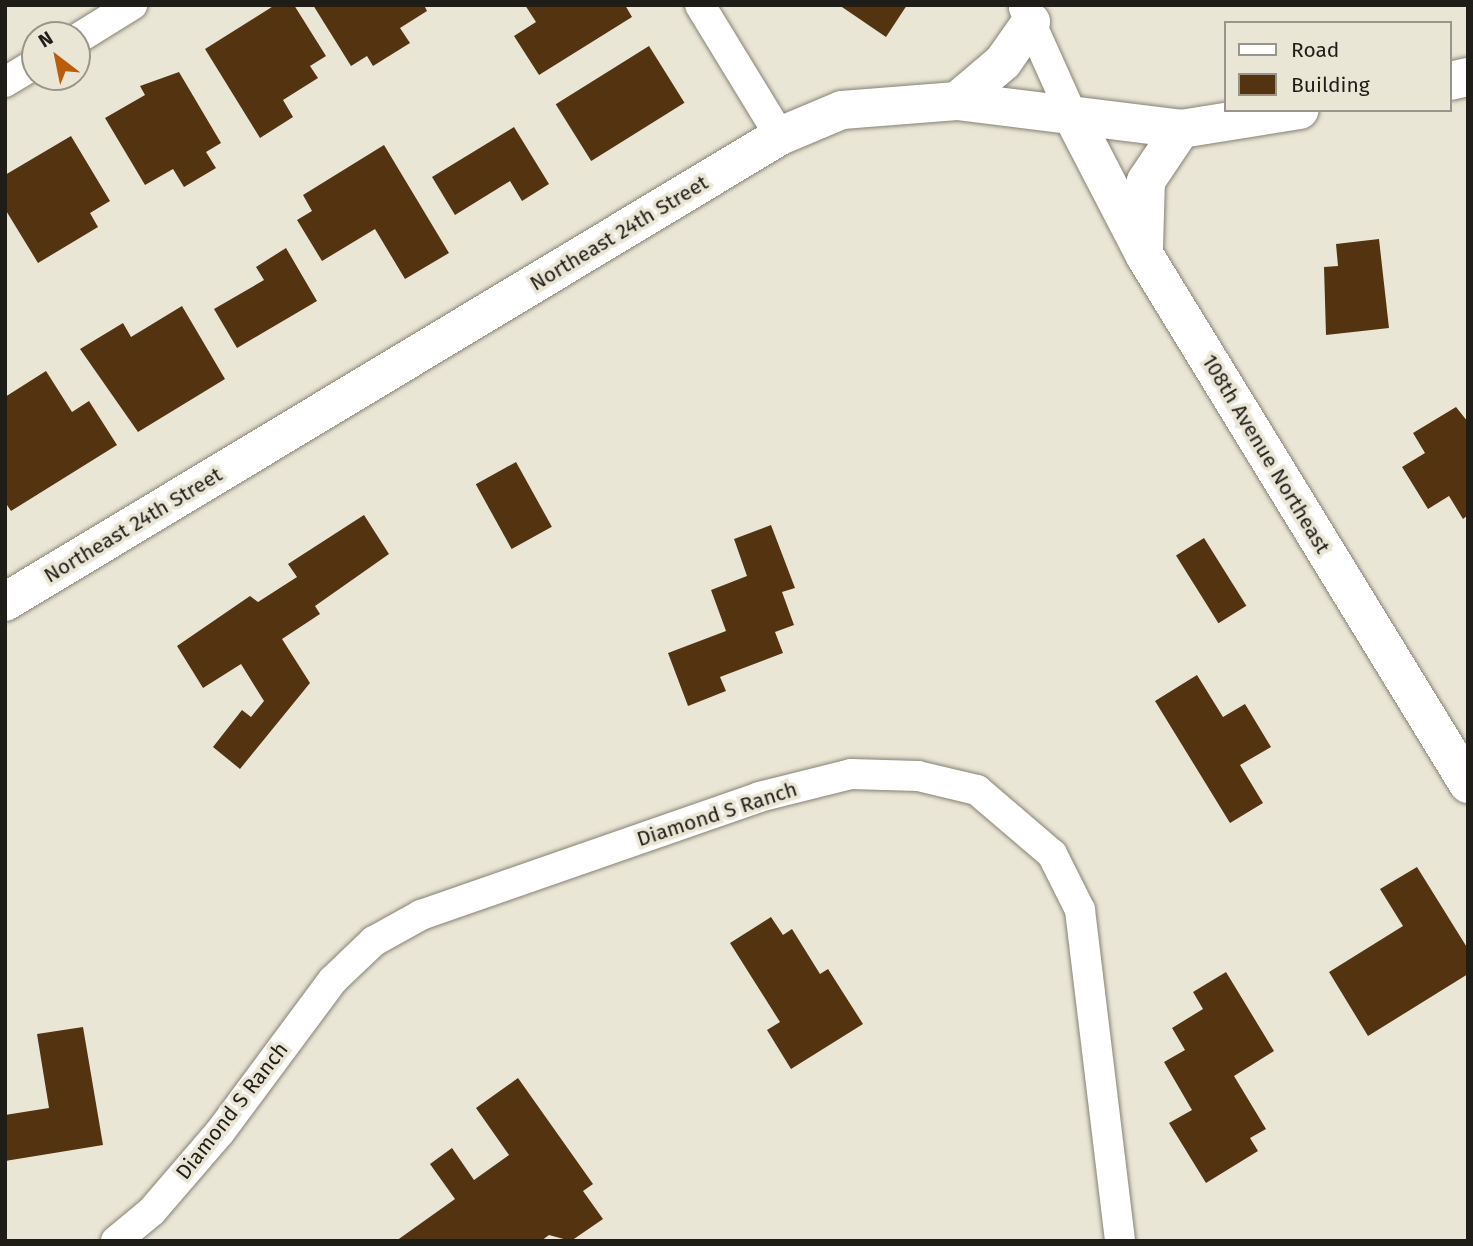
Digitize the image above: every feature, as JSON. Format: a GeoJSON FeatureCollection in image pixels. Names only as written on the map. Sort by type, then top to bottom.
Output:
{"type":"FeatureCollection","features":[{"type":"Feature","properties":{"kind":"main road"},"geometry":{"type":"LineString","coordinates":[[957,101],[1003,62],[1027,14]]}},
{"type":"Feature","properties":{"kind":"main road","name":"Northeast 24th Street"},"geometry":{"type":"LineString","coordinates":[[5,602],[780,136],[842,110],[957,101],[1074,119],[1181,129],[1287,112]]}},
{"type":"Feature","properties":{"kind":"main road","name":"108th Avenue Northeast"},"geometry":{"type":"LineString","coordinates":[[1074,119],[1145,256],[1468,784]]}},
{"type":"Feature","properties":{"kind":"main road"},"geometry":{"type":"LineString","coordinates":[[1145,256],[1146,181],[1181,129]]}},
{"type":"Feature","properties":{"kind":"street"},"geometry":{"type":"LineString","coordinates":[[91,30],[132,5]]}},
{"type":"Feature","properties":{"kind":"street"},"geometry":{"type":"LineString","coordinates":[[700,5],[780,136]]}},
{"type":"Feature","properties":{"kind":"street"},"geometry":{"type":"LineString","coordinates":[[1027,14],[1074,119]]}},
{"type":"Feature","properties":{"kind":"street"},"geometry":{"type":"LineString","coordinates":[[5,82],[21,72]]}},
{"type":"Feature","properties":{"kind":"street","name":"Diamond S Ranch"},"geometry":{"type":"LineString","coordinates":[[116,1241],[152,1211],[220,1132],[332,980],[374,941],[458,902],[759,797],[851,774],[918,776],[977,790],[1052,854],[1084,934],[1120,1241]]}},
{"type":"Feature","properties":{"kind":"building"},"geometry":{"type":"Polygon","coordinates":[[[275,5],[294,5],[326,56],[310,66],[318,78],[283,100],[293,117],[260,138],[205,49],[275,5]]]}},
{"type":"Feature","properties":{"kind":"building"},"geometry":{"type":"Polygon","coordinates":[[[313,5],[424,5],[427,11],[400,28],[410,43],[373,66],[367,56],[351,66],[313,5]]]}},
{"type":"Feature","properties":{"kind":"building"},"geometry":{"type":"Polygon","coordinates":[[[525,5],[625,5],[632,17],[539,75],[514,36],[536,22],[525,5]]]}},
{"type":"Feature","properties":{"kind":"building"},"geometry":{"type":"Polygon","coordinates":[[[839,5],[907,5],[886,37],[839,5]]]}},
{"type":"Feature","properties":{"kind":"building"},"geometry":{"type":"Polygon","coordinates":[[[649,46],[685,103],[591,161],[556,104],[649,46]]]}},
{"type":"Feature","properties":{"kind":"building"},"geometry":{"type":"Polygon","coordinates":[[[179,72],[221,143],[206,152],[216,168],[184,187],[173,169],[145,185],[105,118],[145,95],[140,86],[179,72]]]}},
{"type":"Feature","properties":{"kind":"building"},"geometry":{"type":"Polygon","coordinates":[[[514,127],[549,184],[522,201],[510,181],[455,215],[432,177],[514,127]]]}},
{"type":"Feature","properties":{"kind":"building"},"geometry":{"type":"Polygon","coordinates":[[[71,136],[110,201],[90,213],[98,227],[38,263],[5,209],[5,175],[71,136]]]}},
{"type":"Feature","properties":{"kind":"building"},"geometry":{"type":"Polygon","coordinates":[[[384,145],[449,253],[405,279],[375,229],[322,261],[297,220],[312,211],[303,195],[384,145]]]}},
{"type":"Feature","properties":{"kind":"building"},"geometry":{"type":"Polygon","coordinates":[[[1379,239],[1389,328],[1326,335],[1324,267],[1338,266],[1336,244],[1379,239]]]}},
{"type":"Feature","properties":{"kind":"building"},"geometry":{"type":"Polygon","coordinates":[[[286,248],[317,301],[237,348],[214,309],[264,280],[256,267],[286,248]]]}},
{"type":"Feature","properties":{"kind":"building"},"geometry":{"type":"Polygon","coordinates":[[[182,306],[225,379],[138,432],[80,349],[123,323],[131,337],[182,306]]]}},
{"type":"Feature","properties":{"kind":"building"},"geometry":{"type":"Polygon","coordinates":[[[46,371],[72,412],[89,401],[117,445],[11,511],[5,502],[5,397],[46,371]]]}},
{"type":"Feature","properties":{"kind":"building"},"geometry":{"type":"Polygon","coordinates":[[[1456,407],[1468,422],[1468,515],[1463,519],[1449,496],[1428,509],[1402,467],[1425,453],[1413,433],[1456,407]]]}},
{"type":"Feature","properties":{"kind":"building"},"geometry":{"type":"Polygon","coordinates":[[[516,462],[552,527],[512,549],[476,484],[516,462]]]}},
{"type":"Feature","properties":{"kind":"building"},"geometry":{"type":"Polygon","coordinates":[[[364,515],[389,554],[315,606],[320,614],[282,639],[310,683],[240,769],[213,747],[242,710],[251,717],[264,701],[241,664],[203,688],[177,646],[250,596],[258,602],[297,577],[288,564],[364,515]]]}},
{"type":"Feature","properties":{"kind":"building"},"geometry":{"type":"Polygon","coordinates":[[[771,525],[795,588],[782,592],[794,625],[775,632],[783,653],[720,677],[726,691],[688,706],[668,653],[726,631],[711,590],[747,576],[734,539],[771,525]]]}},
{"type":"Feature","properties":{"kind":"building"},"geometry":{"type":"Polygon","coordinates":[[[1204,538],[1246,606],[1218,623],[1176,555],[1204,538]]]}},
{"type":"Feature","properties":{"kind":"building"},"geometry":{"type":"Polygon","coordinates":[[[1197,675],[1223,717],[1245,704],[1271,747],[1240,765],[1263,803],[1230,823],[1155,701],[1197,675]]]}},
{"type":"Feature","properties":{"kind":"building"},"geometry":{"type":"Polygon","coordinates":[[[1417,867],[1468,949],[1468,974],[1368,1036],[1329,972],[1403,926],[1380,889],[1417,867]]]}},
{"type":"Feature","properties":{"kind":"building"},"geometry":{"type":"Polygon","coordinates":[[[771,917],[783,935],[792,929],[820,974],[828,969],[863,1024],[791,1069],[767,1030],[780,1022],[730,943],[771,917]]]}},
{"type":"Feature","properties":{"kind":"building"},"geometry":{"type":"Polygon","coordinates":[[[1226,972],[1274,1051],[1234,1076],[1266,1129],[1250,1138],[1258,1151],[1206,1183],[1169,1123],[1192,1110],[1164,1062],[1185,1050],[1172,1028],[1203,1009],[1193,992],[1226,972]]]}},
{"type":"Feature","properties":{"kind":"building"},"geometry":{"type":"Polygon","coordinates":[[[83,1027],[103,1145],[5,1161],[5,1115],[49,1108],[37,1034],[83,1027]]]}},
{"type":"Feature","properties":{"kind":"building"},"geometry":{"type":"Polygon","coordinates":[[[518,1078],[593,1184],[583,1191],[603,1219],[571,1241],[549,1235],[541,1241],[396,1241],[455,1199],[430,1164],[452,1148],[474,1180],[509,1155],[476,1108],[518,1078]]]}}]}
